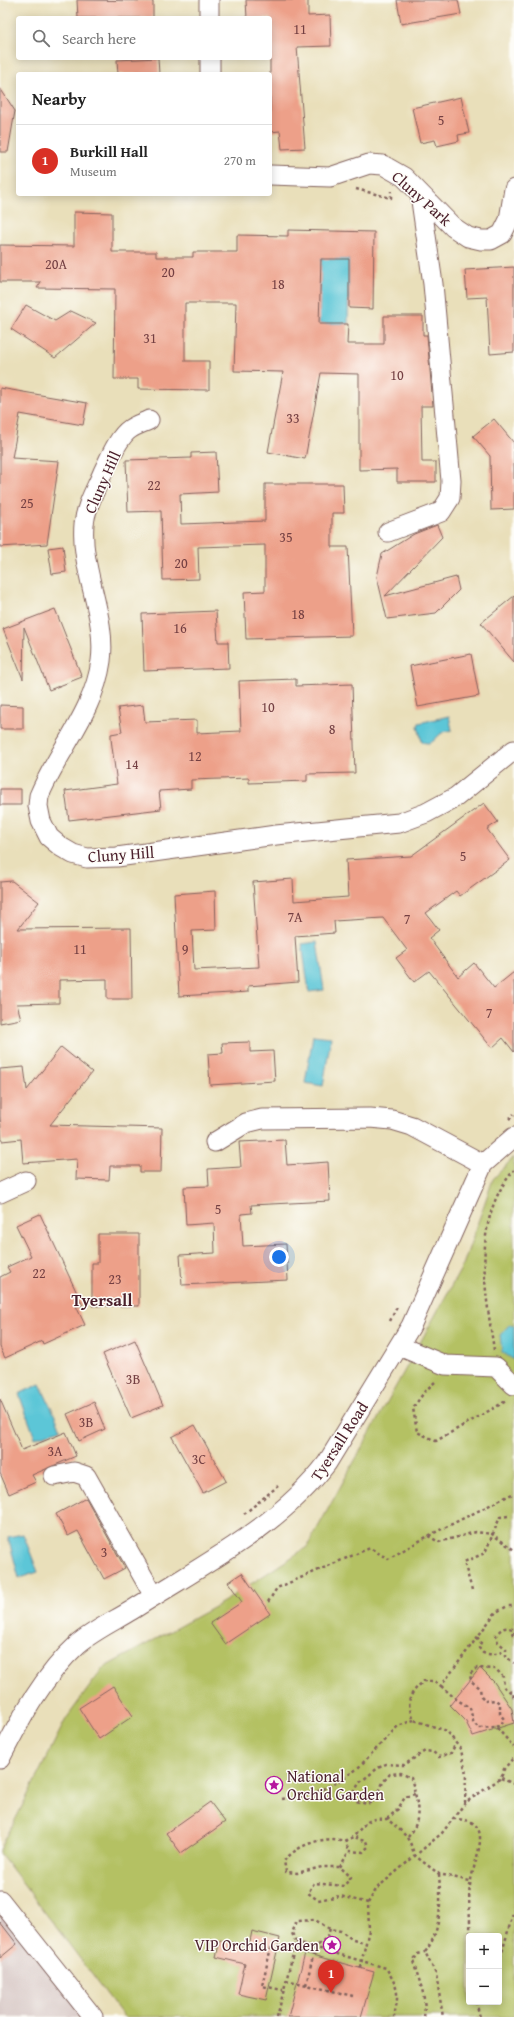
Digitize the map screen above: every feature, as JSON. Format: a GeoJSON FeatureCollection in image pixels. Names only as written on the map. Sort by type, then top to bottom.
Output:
{"type":"FeatureCollection","features":[{"type":"Feature","properties":{"kind":"street"},"geometry":{"type":"LineString","coordinates":[[209,0],[209,16]]}},
{"type":"Feature","properties":{"kind":"street"},"geometry":{"type":"LineString","coordinates":[[210,60],[210,72]]}},
{"type":"Feature","properties":{"kind":"street","name":"Cluny Park"},"geometry":{"type":"LineString","coordinates":[[272,175],[330,177],[369,164],[382,164],[414,188],[453,227],[468,237],[481,240],[491,240],[502,234],[509,220],[514,189]]}},
{"type":"Feature","properties":{"kind":"street"},"geometry":{"type":"LineString","coordinates":[[388,532],[441,512],[450,498],[451,481],[433,284],[414,188]]}},
{"type":"Feature","properties":{"kind":"street","name":"Cluny Hill"},"geometry":{"type":"LineString","coordinates":[[149,420],[129,430],[111,454],[88,506],[84,523],[84,547],[102,642],[100,662],[96,684],[87,707],[39,796],[38,806],[41,821],[49,837],[73,854],[87,858],[117,857],[276,835],[399,823],[426,813],[456,797],[513,753]]}},
{"type":"Feature","properties":{"kind":"street"},"geometry":{"type":"LineString","coordinates":[[215,1142],[246,1123],[257,1120],[370,1118],[392,1120],[412,1126],[483,1164]]}},
{"type":"Feature","properties":{"kind":"street","name":"Tyersall Road"},"geometry":{"type":"LineString","coordinates":[[0,1759],[26,1710],[56,1667],[79,1643],[279,1514],[311,1484],[327,1463],[411,1326],[483,1164],[511,1128]]}},
{"type":"Feature","properties":{"kind":"street"},"geometry":{"type":"LineString","coordinates":[[0,1193],[26,1181]]}},
{"type":"Feature","properties":{"kind":"street"},"geometry":{"type":"LineString","coordinates":[[399,1346],[445,1365],[496,1367],[510,1393]]}},
{"type":"Feature","properties":{"kind":"street"},"geometry":{"type":"LineString","coordinates":[[54,1476],[74,1472],[86,1476],[154,1596]]}},
{"type":"Feature","properties":{"kind":"street"},"geometry":{"type":"LineString","coordinates":[[0,1900],[93,2017]]}},
{"type":"Feature","properties":{"kind":"path"},"geometry":{"type":"LineString","coordinates":[[354,188],[391,198],[392,176],[414,188]]}},
{"type":"Feature","properties":{"kind":"path"},"geometry":{"type":"LineString","coordinates":[[511,1128],[514,1114]]}},
{"type":"Feature","properties":{"kind":"path"},"geometry":{"type":"LineString","coordinates":[[496,1367],[484,1260],[487,1220],[503,1183],[514,1170]]}},
{"type":"Feature","properties":{"kind":"path"},"geometry":{"type":"LineString","coordinates":[[388,1325],[398,1304]]}},
{"type":"Feature","properties":{"kind":"path"},"geometry":{"type":"LineString","coordinates":[[454,1366],[425,1391],[414,1408],[418,1432],[436,1440],[510,1393]]}},
{"type":"Feature","properties":{"kind":"path"},"geometry":{"type":"LineString","coordinates":[[244,1514],[279,1485]]}},
{"type":"Feature","properties":{"kind":"path"},"geometry":{"type":"LineString","coordinates":[[268,1602],[277,1588],[370,1548],[388,1559],[428,1536],[514,1493]]}},
{"type":"Feature","properties":{"kind":"path"},"geometry":{"type":"LineString","coordinates":[[472,1590],[464,1562],[485,1553],[500,1517],[509,1516]]}},
{"type":"Feature","properties":{"kind":"path"},"geometry":{"type":"LineString","coordinates":[[428,1536],[439,1542],[476,1532],[492,1534],[514,1550]]}},
{"type":"Feature","properties":{"kind":"path"},"geometry":{"type":"LineString","coordinates":[[441,1686],[496,1612],[508,1606],[514,1606]]}},
{"type":"Feature","properties":{"kind":"path"},"geometry":{"type":"LineString","coordinates":[[514,1635],[512,1629],[507,1627],[501,1629],[496,1635],[498,1642],[506,1649],[506,1657],[514,1662]]}},
{"type":"Feature","properties":{"kind":"path"},"geometry":{"type":"LineString","coordinates":[[478,1636],[481,1642],[479,1648],[483,1653],[492,1655],[499,1654],[506,1649]]}},
{"type":"Feature","properties":{"kind":"path"},"geometry":{"type":"LineString","coordinates":[[414,1720],[408,1708],[411,1692],[424,1681],[434,1681],[456,1699],[470,1708],[473,1721],[478,1728],[496,1727],[502,1724],[504,1719],[500,1714],[500,1704],[496,1700],[486,1701],[481,1696],[480,1688],[471,1681],[470,1674],[477,1668],[496,1669],[502,1677],[504,1687],[513,1694],[514,1698]]}},
{"type":"Feature","properties":{"kind":"path"},"geometry":{"type":"LineString","coordinates":[[282,1799],[310,1795],[336,1783],[357,1769],[398,1726],[414,1720],[447,1732],[461,1750],[466,1774],[465,1803]]}},
{"type":"Feature","properties":{"kind":"path"},"geometry":{"type":"LineString","coordinates":[[496,1727],[514,1747]]}},
{"type":"Feature","properties":{"kind":"path"},"geometry":{"type":"LineString","coordinates":[[408,1837],[415,1826],[417,1811],[416,1794],[411,1778],[401,1773],[390,1774],[383,1782],[376,1800],[367,1804],[356,1801],[354,1793],[359,1783],[386,1764],[404,1765],[425,1752],[433,1752],[439,1757],[451,1753],[456,1742]]}},
{"type":"Feature","properties":{"kind":"path"},"geometry":{"type":"LineString","coordinates":[[360,1968],[369,1930],[368,1903],[377,1888],[414,1855],[442,1833],[465,1803],[501,1778],[504,1769],[514,1757]]}},
{"type":"Feature","properties":{"kind":"path"},"geometry":{"type":"LineString","coordinates":[[501,1778],[514,1784]]}},
{"type":"Feature","properties":{"kind":"path"},"geometry":{"type":"LineString","coordinates":[[368,1903],[340,1896],[318,1900],[308,1893],[314,1883],[344,1886],[351,1877],[340,1867],[322,1867],[297,1873],[286,1872],[284,1860],[293,1850],[312,1842],[333,1839],[345,1840],[354,1836],[361,1827],[370,1820],[387,1819],[398,1809],[405,1797],[416,1794]]}},
{"type":"Feature","properties":{"kind":"path"},"geometry":{"type":"LineString","coordinates":[[387,1819],[408,1837],[412,1843],[414,1855],[439,1874],[470,1881]]}},
{"type":"Feature","properties":{"kind":"path"},"geometry":{"type":"LineString","coordinates":[[452,1819],[461,1819],[469,1822],[476,1827],[480,1836],[481,1844],[470,1881],[470,1933]]}},
{"type":"Feature","properties":{"kind":"path"},"geometry":{"type":"LineString","coordinates":[[349,1851],[363,1852],[368,1847],[366,1841],[354,1836]]}},
{"type":"Feature","properties":{"kind":"path"},"geometry":{"type":"LineString","coordinates":[[340,1867],[349,1851],[345,1840]]}},
{"type":"Feature","properties":{"kind":"path"},"geometry":{"type":"LineString","coordinates":[[424,2017],[426,2003],[422,1986],[413,1961],[418,1954],[425,1952],[435,1935],[439,1919],[441,1898],[439,1874]]}},
{"type":"Feature","properties":{"kind":"path"},"geometry":{"type":"LineString","coordinates":[[502,1953],[514,1910]]}},
{"type":"Feature","properties":{"kind":"path"},"geometry":{"type":"LineString","coordinates":[[277,2017],[296,1942],[292,1933],[297,1921],[315,1920],[330,1929],[341,1931],[354,1940],[365,1943]]}},
{"type":"Feature","properties":{"kind":"path"},"geometry":{"type":"LineString","coordinates":[[511,1922],[514,1925]]}},
{"type":"Feature","properties":{"kind":"path"},"geometry":{"type":"LineString","coordinates":[[306,1985],[315,1948],[328,1937],[330,1929]]}},
{"type":"Feature","properties":{"kind":"path"},"geometry":{"type":"LineString","coordinates":[[296,1942],[386,1968],[396,1984],[397,2001],[394,2017]]}},
{"type":"Feature","properties":{"kind":"path"},"geometry":{"type":"LineString","coordinates":[[271,1947],[262,1986],[283,1990]]}},
{"type":"Feature","properties":{"kind":"path"},"geometry":{"type":"LineString","coordinates":[[425,1952],[436,1974],[443,2017]]}},
{"type":"Feature","properties":{"kind":"path"},"geometry":{"type":"LineString","coordinates":[[286,1980],[354,1996]]}},
{"type":"Feature","properties":{"kind":"path"},"geometry":{"type":"LineString","coordinates":[[477,2005],[480,2017]]}},
{"type":"Feature","properties":{"kind":"shaded area"},"geometry":{"type":"Polygon","coordinates":[[[0,1909],[85,2017],[0,2017],[0,1909]]]}},
{"type":"Feature","properties":{"kind":"green space","name":"National Orchid Garden"},"geometry":{"type":"Polygon","coordinates":[[[514,1157],[514,2017],[124,2017],[0,1853],[0,1850],[66,1719],[103,1668],[225,1601],[307,1547],[463,1265],[493,1179],[514,1157]]]}},
{"type":"Feature","properties":{"kind":"water"},"geometry":{"type":"Polygon","coordinates":[[[321,259],[349,259],[348,324],[319,324],[321,259]]]}},
{"type":"Feature","properties":{"kind":"water"},"geometry":{"type":"Polygon","coordinates":[[[449,716],[452,730],[442,733],[432,742],[422,742],[418,726],[419,723],[449,716]]]}},
{"type":"Feature","properties":{"kind":"water"},"geometry":{"type":"Polygon","coordinates":[[[317,942],[324,990],[309,992],[302,944],[317,942]]]}},
{"type":"Feature","properties":{"kind":"water"},"geometry":{"type":"Polygon","coordinates":[[[313,1035],[331,1037],[323,1086],[305,1083],[313,1035]]]}},
{"type":"Feature","properties":{"kind":"water"},"geometry":{"type":"Polygon","coordinates":[[[510,1324],[514,1326],[514,1360],[502,1352],[500,1335],[510,1324]]]}},
{"type":"Feature","properties":{"kind":"water"},"geometry":{"type":"Polygon","coordinates":[[[40,1384],[61,1429],[35,1438],[19,1394],[40,1384]]]}},
{"type":"Feature","properties":{"kind":"water"},"geometry":{"type":"Polygon","coordinates":[[[23,1534],[38,1572],[19,1578],[8,1537],[23,1534]]]}},
{"type":"Feature","properties":{"kind":"building"},"geometry":{"type":"Polygon","coordinates":[[[77,0],[153,1],[153,16],[78,16],[77,0]]]}},
{"type":"Feature","properties":{"kind":"building"},"geometry":{"type":"Polygon","coordinates":[[[246,0],[308,0],[308,16],[330,15],[331,46],[297,47],[305,148],[282,149],[280,131],[272,132],[272,72],[270,72],[270,60],[272,60],[272,16],[247,16],[246,0]]]}},
{"type":"Feature","properties":{"kind":"building"},"geometry":{"type":"Polygon","coordinates":[[[397,0],[458,0],[461,14],[401,24],[397,0]]]}},
{"type":"Feature","properties":{"kind":"building"},"geometry":{"type":"Polygon","coordinates":[[[117,60],[158,60],[159,72],[118,72],[117,60]]]}},
{"type":"Feature","properties":{"kind":"building"},"geometry":{"type":"Polygon","coordinates":[[[0,88],[15,111],[8,152],[0,152],[0,88]]]}},
{"type":"Feature","properties":{"kind":"building"},"geometry":{"type":"Polygon","coordinates":[[[461,97],[469,133],[458,135],[459,141],[437,146],[435,140],[420,143],[412,108],[461,97]]]}},
{"type":"Feature","properties":{"kind":"building"},"geometry":{"type":"Polygon","coordinates":[[[74,212],[112,213],[112,252],[156,252],[156,257],[193,257],[193,252],[237,252],[237,235],[288,236],[288,230],[374,232],[373,309],[349,308],[349,259],[321,259],[319,324],[348,324],[347,344],[384,344],[384,316],[423,316],[423,335],[427,335],[433,406],[421,406],[422,462],[436,462],[436,482],[397,482],[397,469],[359,470],[359,374],[321,373],[305,459],[268,452],[283,372],[234,371],[236,303],[185,303],[185,361],[209,361],[209,390],[138,389],[138,379],[114,379],[115,289],[37,288],[41,282],[0,282],[0,245],[74,246],[74,212]]]}},
{"type":"Feature","properties":{"kind":"building"},"geometry":{"type":"Polygon","coordinates":[[[514,267],[514,352],[490,354],[487,297],[467,298],[465,270],[514,267]]]}},
{"type":"Feature","properties":{"kind":"building"},"geometry":{"type":"Polygon","coordinates":[[[26,305],[55,321],[71,311],[96,323],[55,358],[11,329],[26,305]]]}},
{"type":"Feature","properties":{"kind":"building"},"geometry":{"type":"Polygon","coordinates":[[[0,388],[87,403],[83,425],[20,414],[12,458],[59,461],[47,544],[0,547],[0,388]]]}},
{"type":"Feature","properties":{"kind":"building"},"geometry":{"type":"Polygon","coordinates":[[[494,419],[514,443],[514,509],[491,510],[490,456],[473,436],[494,419]]]}},
{"type":"Feature","properties":{"kind":"building"},"geometry":{"type":"Polygon","coordinates":[[[216,452],[218,492],[180,494],[181,524],[265,521],[265,484],[343,484],[344,513],[332,513],[332,547],[348,547],[352,636],[246,639],[244,592],[265,591],[265,545],[198,547],[199,579],[163,580],[161,511],[128,512],[126,460],[191,458],[191,453],[216,452]]]}},
{"type":"Feature","properties":{"kind":"building"},"geometry":{"type":"Polygon","coordinates":[[[437,525],[442,537],[385,596],[456,577],[459,590],[436,613],[387,619],[377,577],[382,554],[414,534],[437,525]]]}},
{"type":"Feature","properties":{"kind":"building"},"geometry":{"type":"Polygon","coordinates":[[[63,546],[66,572],[52,574],[48,548],[63,546]]]}},
{"type":"Feature","properties":{"kind":"building"},"geometry":{"type":"Polygon","coordinates":[[[514,596],[514,662],[481,623],[514,596]]]}},
{"type":"Feature","properties":{"kind":"building"},"geometry":{"type":"Polygon","coordinates":[[[55,609],[82,677],[49,690],[24,627],[23,679],[3,629],[55,609]]]}},
{"type":"Feature","properties":{"kind":"building"},"geometry":{"type":"Polygon","coordinates":[[[216,611],[218,642],[228,642],[229,668],[144,671],[142,614],[216,611]]]}},
{"type":"Feature","properties":{"kind":"building"},"geometry":{"type":"Polygon","coordinates":[[[471,654],[479,696],[418,707],[410,666],[471,654]]]}},
{"type":"Feature","properties":{"kind":"building"},"geometry":{"type":"Polygon","coordinates":[[[296,679],[296,686],[352,684],[355,773],[307,774],[307,781],[249,783],[249,778],[191,780],[191,789],[159,791],[161,809],[69,820],[65,791],[117,784],[111,734],[122,732],[118,708],[143,705],[145,722],[197,720],[197,733],[241,731],[239,681],[296,679]]]}},
{"type":"Feature","properties":{"kind":"building"},"geometry":{"type":"Polygon","coordinates":[[[0,705],[23,706],[23,729],[0,729],[0,705]]]}},
{"type":"Feature","properties":{"kind":"building"},"geometry":{"type":"Polygon","coordinates":[[[0,789],[21,789],[21,805],[0,805],[0,789]]]}},
{"type":"Feature","properties":{"kind":"building"},"geometry":{"type":"Polygon","coordinates":[[[484,803],[498,822],[487,829],[510,860],[460,896],[456,891],[426,913],[439,930],[429,938],[458,977],[474,963],[494,988],[514,972],[514,1052],[503,1038],[492,1048],[429,971],[414,982],[396,958],[407,950],[383,918],[334,921],[335,933],[295,936],[298,982],[248,986],[248,992],[179,996],[174,894],[215,891],[216,930],[192,931],[194,970],[259,967],[253,882],[293,879],[294,901],[348,897],[346,860],[411,856],[484,803]]]}},
{"type":"Feature","properties":{"kind":"building"},"geometry":{"type":"Polygon","coordinates":[[[12,881],[39,902],[18,929],[131,928],[132,999],[107,999],[107,979],[59,980],[59,1003],[17,1004],[21,1019],[0,1023],[0,882],[12,881]]]}},
{"type":"Feature","properties":{"kind":"building"},"geometry":{"type":"Polygon","coordinates":[[[250,1042],[250,1052],[273,1051],[275,1081],[210,1085],[208,1054],[223,1053],[222,1043],[250,1042]]]}},
{"type":"Feature","properties":{"kind":"building"},"geometry":{"type":"Polygon","coordinates":[[[61,1047],[92,1072],[50,1125],[162,1128],[161,1172],[140,1172],[140,1166],[110,1166],[109,1180],[76,1179],[77,1159],[23,1163],[21,1139],[2,1141],[0,1116],[0,1069],[24,1067],[27,1090],[61,1047]]]}},
{"type":"Feature","properties":{"kind":"building"},"geometry":{"type":"Polygon","coordinates":[[[285,1140],[287,1165],[328,1162],[330,1201],[251,1205],[252,1213],[241,1214],[243,1246],[286,1244],[288,1280],[182,1285],[180,1255],[215,1253],[214,1223],[186,1225],[184,1187],[209,1186],[208,1169],[241,1167],[239,1142],[285,1140]]]}},
{"type":"Feature","properties":{"kind":"building"},"geometry":{"type":"Polygon","coordinates":[[[40,1214],[83,1306],[76,1306],[85,1325],[43,1344],[42,1341],[5,1358],[0,1347],[0,1277],[10,1272],[7,1267],[31,1256],[16,1225],[40,1214]]]}},
{"type":"Feature","properties":{"kind":"building"},"geometry":{"type":"Polygon","coordinates":[[[98,1234],[139,1234],[139,1306],[92,1306],[92,1263],[98,1263],[98,1234]]]}},
{"type":"Feature","properties":{"kind":"building"},"geometry":{"type":"Polygon","coordinates":[[[135,1340],[163,1405],[131,1418],[103,1354],[135,1340]]]}},
{"type":"Feature","properties":{"kind":"building"},"geometry":{"type":"Polygon","coordinates":[[[0,1399],[22,1450],[66,1432],[76,1456],[32,1475],[36,1482],[9,1494],[0,1473],[0,1399]]]}},
{"type":"Feature","properties":{"kind":"building"},"geometry":{"type":"Polygon","coordinates":[[[94,1402],[105,1429],[79,1441],[67,1414],[94,1402]]]}},
{"type":"Feature","properties":{"kind":"building"},"geometry":{"type":"Polygon","coordinates":[[[195,1425],[226,1481],[203,1493],[172,1437],[195,1425]]]}},
{"type":"Feature","properties":{"kind":"building"},"geometry":{"type":"Polygon","coordinates":[[[86,1498],[125,1568],[104,1579],[78,1531],[68,1536],[56,1514],[86,1498]]]}},
{"type":"Feature","properties":{"kind":"building"},"geometry":{"type":"Polygon","coordinates":[[[242,1573],[270,1614],[225,1644],[210,1623],[242,1602],[228,1582],[242,1573]]]}},
{"type":"Feature","properties":{"kind":"building"},"geometry":{"type":"Polygon","coordinates":[[[480,1668],[494,1682],[512,1709],[514,1723],[473,1736],[465,1720],[450,1705],[480,1668]]]}},
{"type":"Feature","properties":{"kind":"building"},"geometry":{"type":"Polygon","coordinates":[[[113,1686],[133,1716],[99,1739],[79,1708],[113,1686]]]}},
{"type":"Feature","properties":{"kind":"building"},"geometry":{"type":"Polygon","coordinates":[[[210,1802],[225,1822],[181,1853],[166,1833],[210,1802]]]}},
{"type":"Feature","properties":{"kind":"building"},"geometry":{"type":"Polygon","coordinates":[[[0,1922],[17,1944],[0,1958],[0,1922]]]}},
{"type":"Feature","properties":{"kind":"building"},"geometry":{"type":"Polygon","coordinates":[[[252,1931],[280,1938],[266,2000],[238,1994],[245,1964],[216,1957],[220,1940],[249,1946],[252,1931]]]}},
{"type":"Feature","properties":{"kind":"building"},"geometry":{"type":"Polygon","coordinates":[[[305,1953],[374,1972],[361,2017],[288,2017],[305,1953]]]}},
{"type":"Feature","properties":{"kind":"place","name":"National Orchid Garden"},"geometry":{"type":"Point","coordinates":[274,1785]}},
{"type":"Feature","properties":{"kind":"place","name":"VIP Orchid Garden"},"geometry":{"type":"Point","coordinates":[332,1945]}},
{"type":"Feature","properties":{"kind":"place","name":"Burkill Hall"},"geometry":{"type":"Point","coordinates":[331,1993]}},
{"type":"Feature","properties":{"kind":"district","name":"Tyersall"},"geometry":{"type":"Point","coordinates":[102,1299]}}]}
